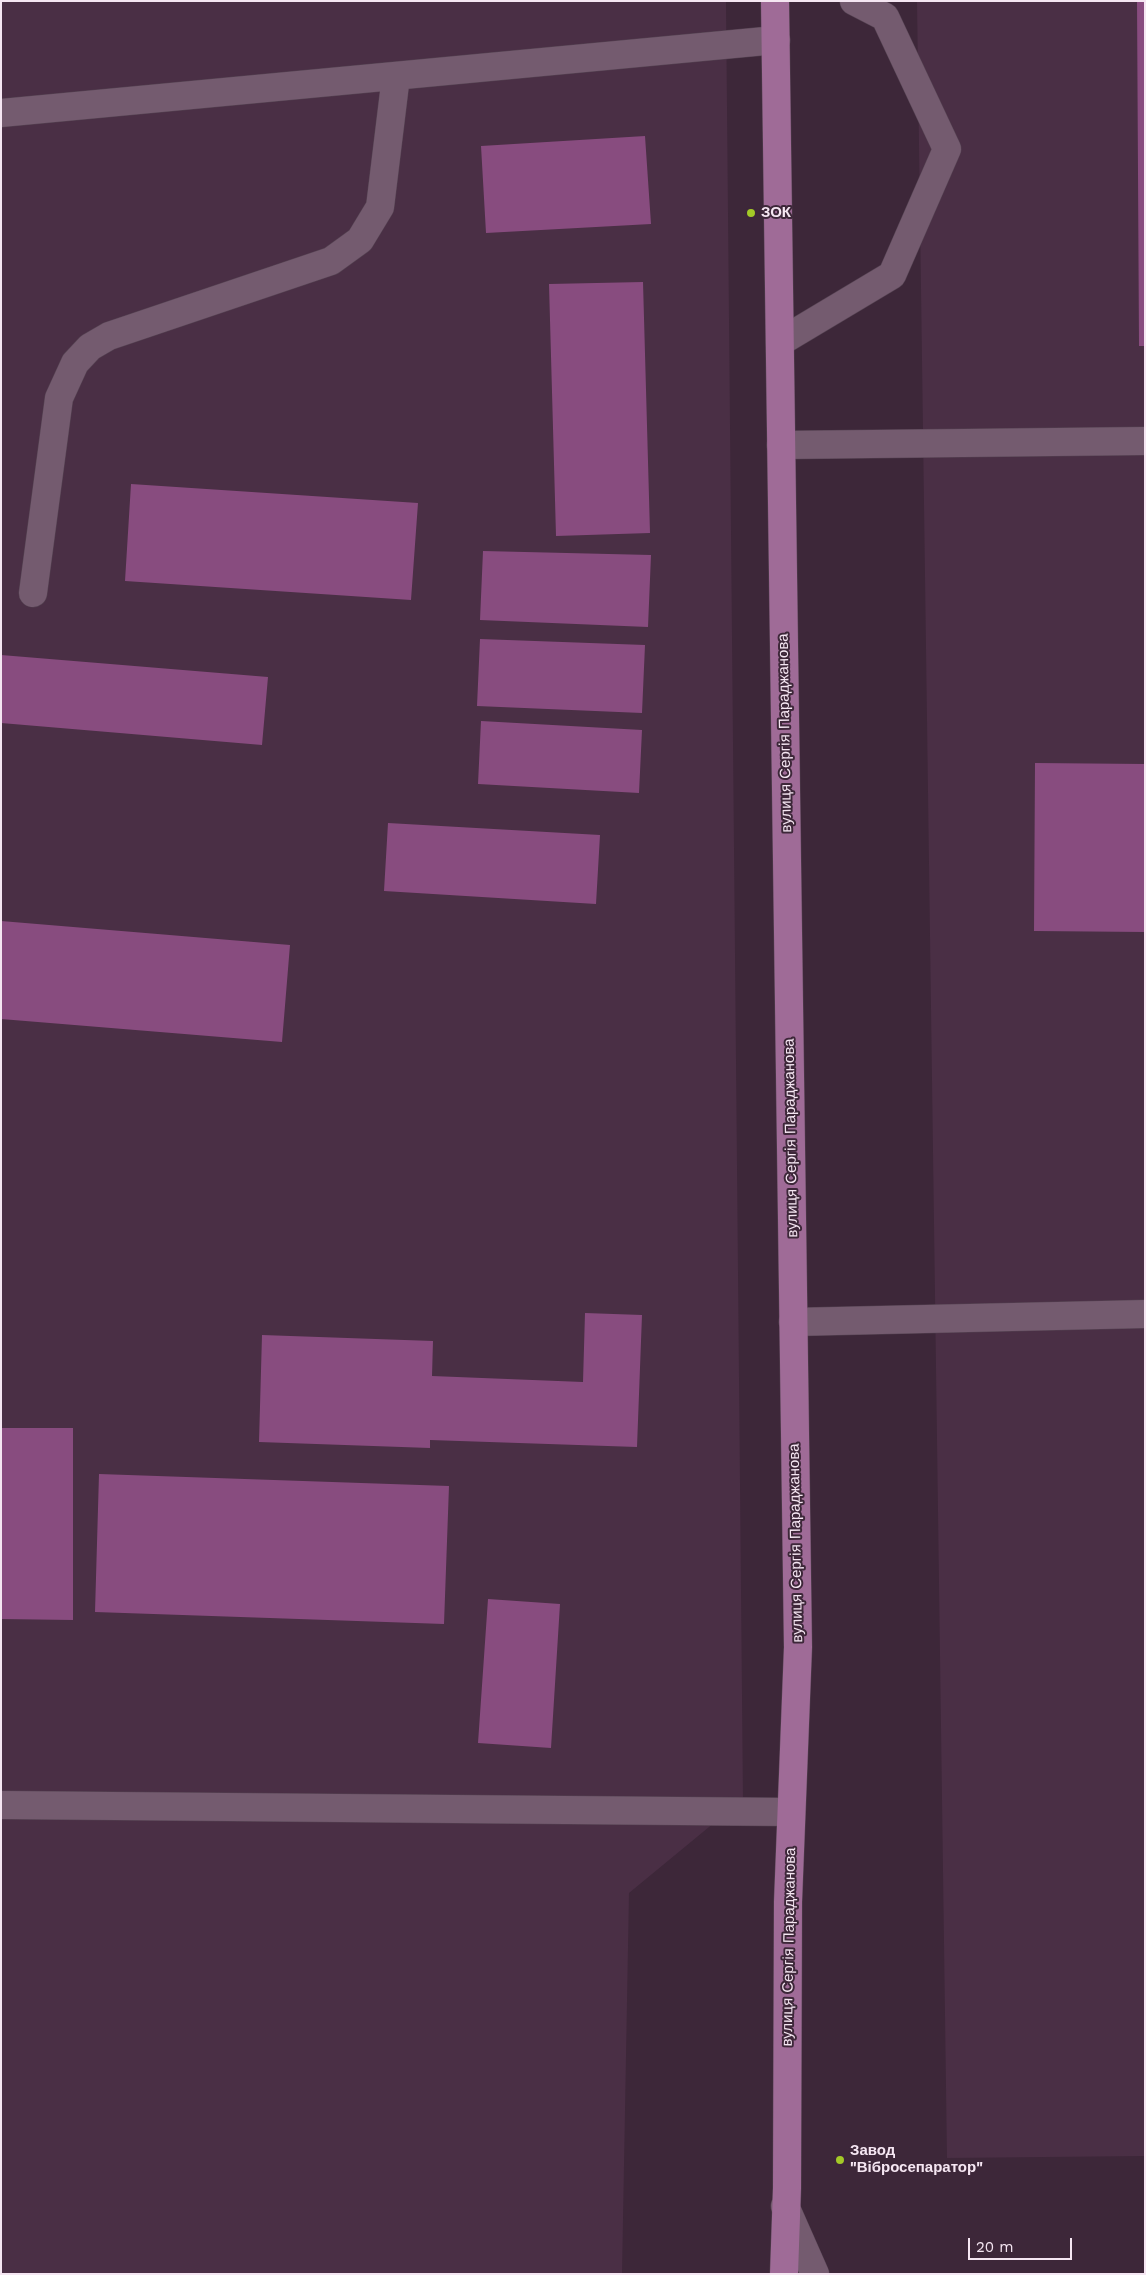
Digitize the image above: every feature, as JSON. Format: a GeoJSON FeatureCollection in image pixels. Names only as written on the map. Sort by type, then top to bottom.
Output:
{"type":"FeatureCollection","features":[{"type":"Feature","properties":{"kind":"main road","name":"вулиця Сергія Параджанова"},"geometry":{"type":"LineString","coordinates":[[775,1],[798,1647],[788,1902],[787,2188],[784,2274]]}},
{"type":"Feature","properties":{"kind":"lane"},"geometry":{"type":"LineString","coordinates":[[780,342],[892,275],[947,149],[886,17],[854,1]]}},
{"type":"Feature","properties":{"kind":"lane"},"geometry":{"type":"LineString","coordinates":[[1,113],[776,40]]}},
{"type":"Feature","properties":{"kind":"lane"},"geometry":{"type":"LineString","coordinates":[[33,593],[59,398],[75,363],[90,348],[109,336],[332,260],[360,240],[380,207],[396,76]]}},
{"type":"Feature","properties":{"kind":"lane"},"geometry":{"type":"LineString","coordinates":[[781,445],[1145,442]]}},
{"type":"Feature","properties":{"kind":"lane"},"geometry":{"type":"LineString","coordinates":[[793,1322],[1145,1314]]}},
{"type":"Feature","properties":{"kind":"lane"},"geometry":{"type":"LineString","coordinates":[[1,1805],[791,1812]]}},
{"type":"Feature","properties":{"kind":"lane"},"geometry":{"type":"LineString","coordinates":[[785,2206],[816,2274]]}},
{"type":"Feature","properties":{"kind":"shaded area"},"geometry":{"type":"Polygon","coordinates":[[[1,1],[726,1],[743,1799],[629,1893],[622,2274],[1,2274],[1,1]]]}},
{"type":"Feature","properties":{"kind":"shaded area"},"geometry":{"type":"Polygon","coordinates":[[[917,1],[1145,1],[1145,2156],[947,2158],[917,1]]]}},
{"type":"Feature","properties":{"kind":"building"},"geometry":{"type":"Polygon","coordinates":[[[1137,1],[1145,1],[1145,346],[1139,346],[1137,1]]]}},
{"type":"Feature","properties":{"kind":"building"},"geometry":{"type":"Polygon","coordinates":[[[645,136],[651,224],[486,233],[481,146],[645,136]]]}},
{"type":"Feature","properties":{"kind":"building"},"geometry":{"type":"Polygon","coordinates":[[[643,282],[650,533],[556,536],[549,284],[643,282]]]}},
{"type":"Feature","properties":{"kind":"building"},"geometry":{"type":"Polygon","coordinates":[[[131,484],[418,503],[411,600],[125,581],[131,484]]]}},
{"type":"Feature","properties":{"kind":"building"},"geometry":{"type":"Polygon","coordinates":[[[483,551],[651,555],[648,627],[480,620],[483,551]]]}},
{"type":"Feature","properties":{"kind":"building"},"geometry":{"type":"Polygon","coordinates":[[[480,639],[645,645],[642,713],[477,706],[480,639]]]}},
{"type":"Feature","properties":{"kind":"building"},"geometry":{"type":"Polygon","coordinates":[[[1,655],[268,677],[262,745],[1,723],[1,655]]]}},
{"type":"Feature","properties":{"kind":"building"},"geometry":{"type":"Polygon","coordinates":[[[481,721],[642,730],[639,793],[478,784],[481,721]]]}},
{"type":"Feature","properties":{"kind":"building"},"geometry":{"type":"Polygon","coordinates":[[[1035,763],[1145,764],[1145,932],[1034,931],[1035,763]]]}},
{"type":"Feature","properties":{"kind":"building"},"geometry":{"type":"Polygon","coordinates":[[[388,823],[600,835],[596,904],[384,891],[388,823]]]}},
{"type":"Feature","properties":{"kind":"building"},"geometry":{"type":"Polygon","coordinates":[[[1,921],[290,945],[282,1042],[1,1019],[1,921]]]}},
{"type":"Feature","properties":{"kind":"building"},"geometry":{"type":"Polygon","coordinates":[[[585,1313],[642,1315],[637,1447],[430,1440],[430,1448],[259,1442],[262,1335],[433,1341],[432,1376],[583,1382],[585,1313]]]}},
{"type":"Feature","properties":{"kind":"building"},"geometry":{"type":"Polygon","coordinates":[[[1,1428],[73,1428],[73,1620],[1,1619],[1,1428]]]}},
{"type":"Feature","properties":{"kind":"building"},"geometry":{"type":"Polygon","coordinates":[[[99,1474],[449,1486],[444,1624],[95,1612],[99,1474]]]}},
{"type":"Feature","properties":{"kind":"building"},"geometry":{"type":"Polygon","coordinates":[[[488,1599],[560,1604],[551,1748],[478,1743],[488,1599]]]}},
{"type":"Feature","properties":{"kind":"place","name":"ЗОК"},"geometry":{"type":"Point","coordinates":[751,213]}},
{"type":"Feature","properties":{"kind":"place","name":"Завод \"Вібросепаратор\""},"geometry":{"type":"Point","coordinates":[840,2160]}}]}
